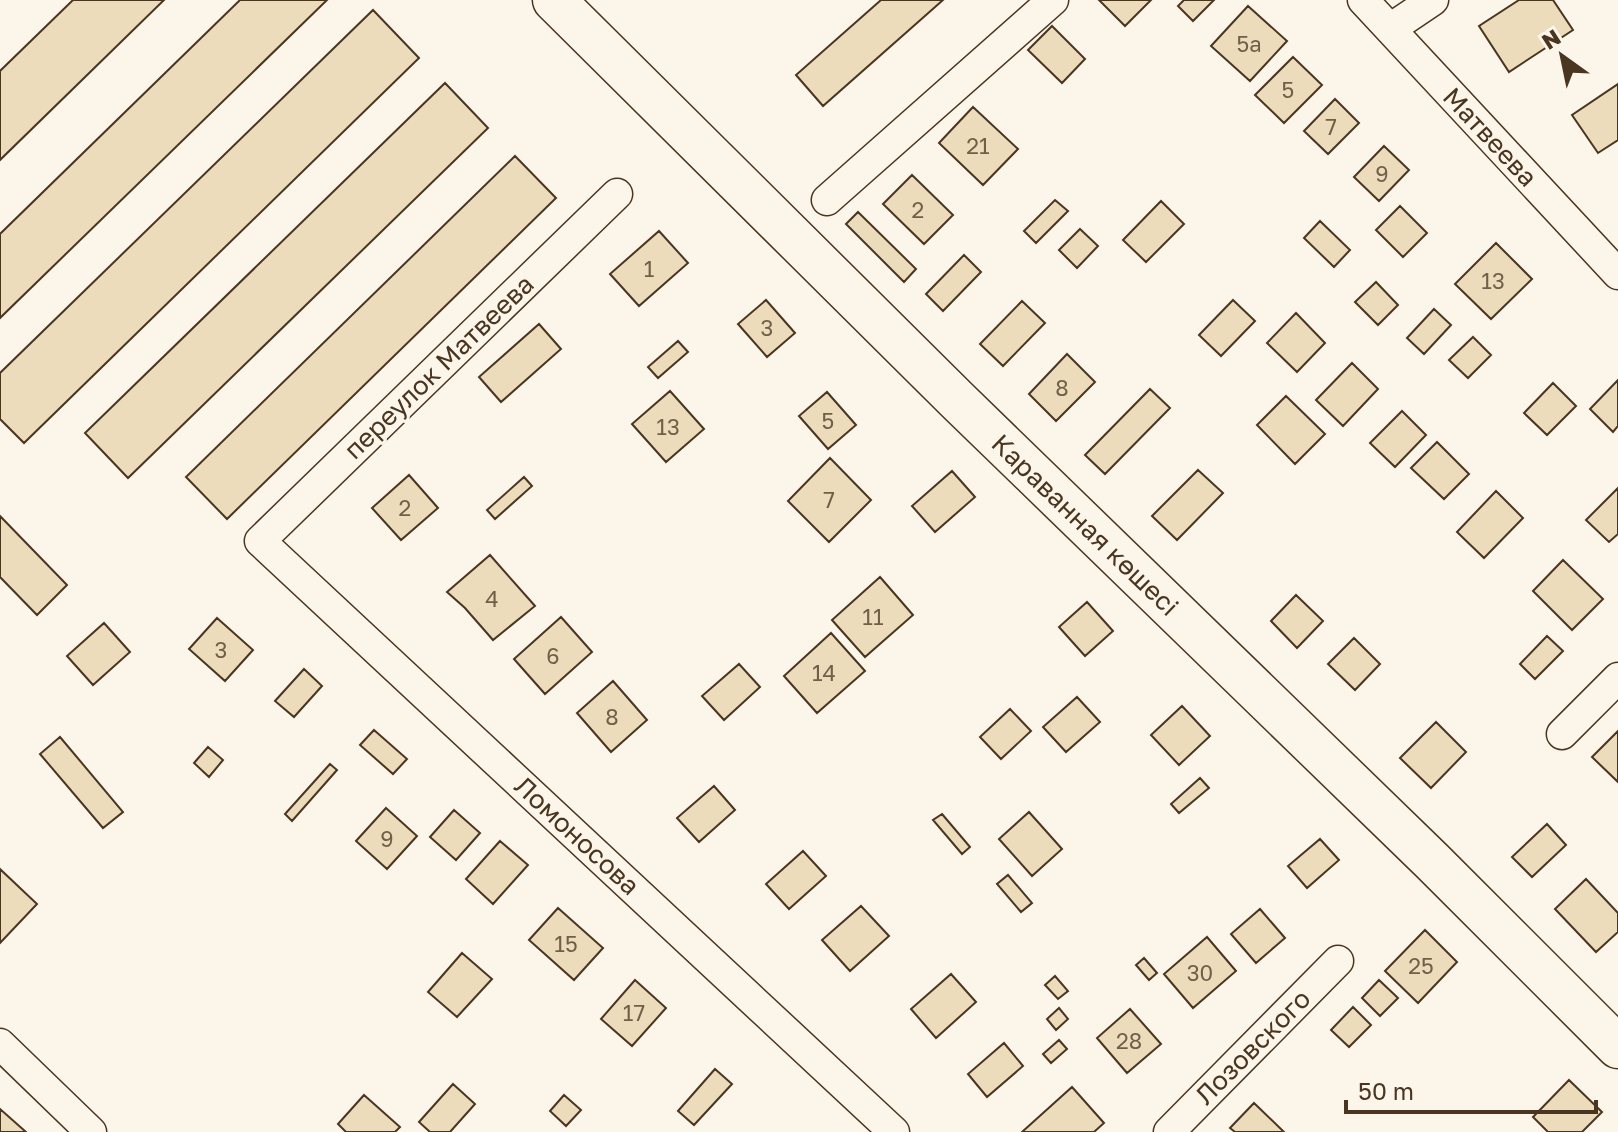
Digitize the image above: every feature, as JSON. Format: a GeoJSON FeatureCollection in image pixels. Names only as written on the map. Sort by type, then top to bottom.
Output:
{"type":"FeatureCollection","features":[{"type":"Feature","properties":{"kind":"main road","name":"Караванная көшесі"},"geometry":{"type":"LineString","coordinates":[[554,0],[1618,1047]]}},
{"type":"Feature","properties":{"kind":"street"},"geometry":{"type":"LineString","coordinates":[[827,200],[1053,0]]}},
{"type":"Feature","properties":{"kind":"street","name":"Матвеева"},"geometry":{"type":"LineString","coordinates":[[1363,0],[1618,274]]}},
{"type":"Feature","properties":{"kind":"street"},"geometry":{"type":"LineString","coordinates":[[1390,29],[1433,0]]}},
{"type":"Feature","properties":{"kind":"street","name":"переулок Матвеева"},"geometry":{"type":"LineString","coordinates":[[260,541],[617,194]]}},
{"type":"Feature","properties":{"kind":"street","name":"Ломоносова"},"geometry":{"type":"LineString","coordinates":[[260,541],[894,1132]]}},
{"type":"Feature","properties":{"kind":"street"},"geometry":{"type":"LineString","coordinates":[[1562,734],[1618,678]]}},
{"type":"Feature","properties":{"kind":"street","name":"Лозовского"},"geometry":{"type":"LineString","coordinates":[[1169,1132],[1338,961]]}},
{"type":"Feature","properties":{"kind":"street"},"geometry":{"type":"LineString","coordinates":[[0,1044],[91,1132]]}},
{"type":"Feature","properties":{"kind":"building"},"geometry":{"type":"Polygon","coordinates":[[[73,0],[164,0],[0,160],[0,71],[73,0]]]}},
{"type":"Feature","properties":{"kind":"building"},"geometry":{"type":"Polygon","coordinates":[[[240,0],[327,0],[0,318],[0,234],[240,0]]]}},
{"type":"Feature","properties":{"kind":"building"},"geometry":{"type":"Polygon","coordinates":[[[881,0],[943,0],[823,106],[796,75],[881,0]]]}},
{"type":"Feature","properties":{"kind":"building"},"geometry":{"type":"Polygon","coordinates":[[[1099,0],[1151,0],[1125,26],[1099,0]]]}},
{"type":"Feature","properties":{"kind":"building"},"geometry":{"type":"Polygon","coordinates":[[[1184,0],[1214,0],[1193,21],[1178,6],[1184,0]]]}},
{"type":"Feature","properties":{"kind":"building"},"geometry":{"type":"Polygon","coordinates":[[[1519,0],[1553,0],[1573,30],[1509,72],[1479,26],[1519,0]]]}},
{"type":"Feature","properties":{"kind":"building"},"geometry":{"type":"Polygon","coordinates":[[[1248,6],[1287,41],[1250,81],[1211,46],[1248,6]]]}},
{"type":"Feature","properties":{"kind":"building"},"geometry":{"type":"Polygon","coordinates":[[[373,10],[419,58],[24,443],[0,419],[0,373],[373,10]]]}},
{"type":"Feature","properties":{"kind":"building"},"geometry":{"type":"Polygon","coordinates":[[[1052,26],[1085,59],[1062,83],[1028,50],[1052,26]]]}},
{"type":"Feature","properties":{"kind":"building"},"geometry":{"type":"Polygon","coordinates":[[[1293,57],[1322,85],[1284,123],[1255,95],[1293,57]]]}},
{"type":"Feature","properties":{"kind":"building"},"geometry":{"type":"Polygon","coordinates":[[[445,83],[488,128],[128,478],[85,433],[445,83]]]}},
{"type":"Feature","properties":{"kind":"building"},"geometry":{"type":"Polygon","coordinates":[[[1618,84],[1618,140],[1598,153],[1572,115],[1618,84]]]}},
{"type":"Feature","properties":{"kind":"building"},"geometry":{"type":"Polygon","coordinates":[[[1335,99],[1359,123],[1328,154],[1304,131],[1335,99]]]}},
{"type":"Feature","properties":{"kind":"building"},"geometry":{"type":"Polygon","coordinates":[[[973,107],[1018,149],[983,185],[939,143],[973,107]]]}},
{"type":"Feature","properties":{"kind":"building"},"geometry":{"type":"Polygon","coordinates":[[[1384,146],[1409,170],[1379,201],[1354,177],[1384,146]]]}},
{"type":"Feature","properties":{"kind":"building"},"geometry":{"type":"Polygon","coordinates":[[[515,156],[556,198],[227,519],[186,477],[515,156]]]}},
{"type":"Feature","properties":{"kind":"building"},"geometry":{"type":"Polygon","coordinates":[[[912,175],[953,215],[924,244],[883,204],[912,175]]]}},
{"type":"Feature","properties":{"kind":"building"},"geometry":{"type":"Polygon","coordinates":[[[1055,200],[1068,211],[1036,243],[1024,231],[1055,200]]]}},
{"type":"Feature","properties":{"kind":"building"},"geometry":{"type":"Polygon","coordinates":[[[1161,201],[1184,224],[1146,262],[1123,240],[1161,201]]]}},
{"type":"Feature","properties":{"kind":"building"},"geometry":{"type":"Polygon","coordinates":[[[1400,206],[1427,233],[1403,257],[1376,230],[1400,206]]]}},
{"type":"Feature","properties":{"kind":"building"},"geometry":{"type":"Polygon","coordinates":[[[858,212],[916,269],[904,282],[846,224],[858,212]]]}},
{"type":"Feature","properties":{"kind":"building"},"geometry":{"type":"Polygon","coordinates":[[[1320,221],[1350,250],[1334,267],[1304,238],[1320,221]]]}},
{"type":"Feature","properties":{"kind":"building"},"geometry":{"type":"Polygon","coordinates":[[[1080,229],[1098,246],[1077,268],[1059,250],[1080,229]]]}},
{"type":"Feature","properties":{"kind":"building"},"geometry":{"type":"Polygon","coordinates":[[[659,231],[688,263],[639,306],[610,274],[659,231]]]}},
{"type":"Feature","properties":{"kind":"building"},"geometry":{"type":"Polygon","coordinates":[[[1496,243],[1532,279],[1491,319],[1455,284],[1496,243]]]}},
{"type":"Feature","properties":{"kind":"building"},"geometry":{"type":"Polygon","coordinates":[[[964,255],[981,272],[943,311],[926,294],[964,255]]]}},
{"type":"Feature","properties":{"kind":"building"},"geometry":{"type":"Polygon","coordinates":[[[1376,282],[1398,305],[1378,325],[1355,302],[1376,282]]]}},
{"type":"Feature","properties":{"kind":"building"},"geometry":{"type":"Polygon","coordinates":[[[766,300],[795,333],[767,357],[738,324],[766,300]]]}},
{"type":"Feature","properties":{"kind":"building"},"geometry":{"type":"Polygon","coordinates":[[[1233,300],[1255,321],[1221,356],[1199,335],[1233,300]]]}},
{"type":"Feature","properties":{"kind":"building"},"geometry":{"type":"Polygon","coordinates":[[[1022,301],[1045,323],[1003,366],[980,344],[1022,301]]]}},
{"type":"Feature","properties":{"kind":"building"},"geometry":{"type":"Polygon","coordinates":[[[1434,309],[1451,325],[1424,354],[1407,338],[1434,309]]]}},
{"type":"Feature","properties":{"kind":"building"},"geometry":{"type":"Polygon","coordinates":[[[1296,313],[1325,343],[1297,372],[1267,343],[1296,313]]]}},
{"type":"Feature","properties":{"kind":"building"},"geometry":{"type":"Polygon","coordinates":[[[539,324],[561,349],[501,402],[479,377],[539,324]]]}},
{"type":"Feature","properties":{"kind":"building"},"geometry":{"type":"Polygon","coordinates":[[[1473,337],[1491,355],[1468,378],[1449,360],[1473,337]]]}},
{"type":"Feature","properties":{"kind":"building"},"geometry":{"type":"Polygon","coordinates":[[[678,341],[688,352],[658,378],[648,367],[678,341]]]}},
{"type":"Feature","properties":{"kind":"building"},"geometry":{"type":"Polygon","coordinates":[[[1067,354],[1095,382],[1056,421],[1029,394],[1067,354]]]}},
{"type":"Feature","properties":{"kind":"building"},"geometry":{"type":"Polygon","coordinates":[[[1352,363],[1378,389],[1343,426],[1316,400],[1352,363]]]}},
{"type":"Feature","properties":{"kind":"building"},"geometry":{"type":"Polygon","coordinates":[[[1618,380],[1618,426],[1613,432],[1590,409],[1618,380]]]}},
{"type":"Feature","properties":{"kind":"building"},"geometry":{"type":"Polygon","coordinates":[[[1553,383],[1576,406],[1547,435],[1524,413],[1553,383]]]}},
{"type":"Feature","properties":{"kind":"building"},"geometry":{"type":"Polygon","coordinates":[[[1150,389],[1170,408],[1105,474],[1085,455],[1150,389]]]}},
{"type":"Feature","properties":{"kind":"building"},"geometry":{"type":"Polygon","coordinates":[[[670,391],[704,429],[666,462],[632,424],[670,391]]]}},
{"type":"Feature","properties":{"kind":"building"},"geometry":{"type":"Polygon","coordinates":[[[827,392],[856,425],[828,449],[799,416],[827,392]]]}},
{"type":"Feature","properties":{"kind":"building"},"geometry":{"type":"Polygon","coordinates":[[[1286,396],[1325,434],[1295,464],[1257,425],[1286,396]]]}},
{"type":"Feature","properties":{"kind":"building"},"geometry":{"type":"Polygon","coordinates":[[[1402,411],[1426,435],[1395,467],[1370,443],[1402,411]]]}},
{"type":"Feature","properties":{"kind":"building"},"geometry":{"type":"Polygon","coordinates":[[[1437,442],[1469,474],[1444,499],[1411,468],[1437,442]]]}},
{"type":"Feature","properties":{"kind":"building"},"geometry":{"type":"Polygon","coordinates":[[[830,458],[871,500],[829,542],[788,501],[830,458]]]}},
{"type":"Feature","properties":{"kind":"building"},"geometry":{"type":"Polygon","coordinates":[[[1198,470],[1223,493],[1177,540],[1152,516],[1198,470]]]}},
{"type":"Feature","properties":{"kind":"building"},"geometry":{"type":"Polygon","coordinates":[[[952,471],[975,497],[935,532],[912,506],[952,471]]]}},
{"type":"Feature","properties":{"kind":"building"},"geometry":{"type":"Polygon","coordinates":[[[409,475],[438,508],[401,540],[372,508],[409,475]]]}},
{"type":"Feature","properties":{"kind":"building"},"geometry":{"type":"Polygon","coordinates":[[[524,477],[532,486],[495,519],[487,510],[524,477]]]}},
{"type":"Feature","properties":{"kind":"building"},"geometry":{"type":"Polygon","coordinates":[[[1618,488],[1618,534],[1609,542],[1586,520],[1618,488]]]}},
{"type":"Feature","properties":{"kind":"building"},"geometry":{"type":"Polygon","coordinates":[[[1496,491],[1523,518],[1484,558],[1457,532],[1496,491]]]}},
{"type":"Feature","properties":{"kind":"building"},"geometry":{"type":"Polygon","coordinates":[[[0,516],[67,585],[37,615],[0,577],[0,516]]]}},
{"type":"Feature","properties":{"kind":"building"},"geometry":{"type":"Polygon","coordinates":[[[490,555],[535,606],[493,640],[447,592],[490,555]]]}},
{"type":"Feature","properties":{"kind":"building"},"geometry":{"type":"Polygon","coordinates":[[[1563,560],[1603,599],[1572,630],[1533,591],[1563,560]]]}},
{"type":"Feature","properties":{"kind":"building"},"geometry":{"type":"Polygon","coordinates":[[[880,577],[913,615],[865,657],[832,620],[880,577]]]}},
{"type":"Feature","properties":{"kind":"building"},"geometry":{"type":"Polygon","coordinates":[[[1296,595],[1323,621],[1297,648],[1271,621],[1296,595]]]}},
{"type":"Feature","properties":{"kind":"building"},"geometry":{"type":"Polygon","coordinates":[[[1087,602],[1113,631],[1085,656],[1059,627],[1087,602]]]}},
{"type":"Feature","properties":{"kind":"building"},"geometry":{"type":"Polygon","coordinates":[[[561,617],[592,652],[545,694],[514,659],[561,617]]]}},
{"type":"Feature","properties":{"kind":"building"},"geometry":{"type":"Polygon","coordinates":[[[217,618],[253,650],[225,681],[189,649],[217,618]]]}},
{"type":"Feature","properties":{"kind":"building"},"geometry":{"type":"Polygon","coordinates":[[[104,623],[130,652],[93,685],[67,656],[104,623]]]}},
{"type":"Feature","properties":{"kind":"building"},"geometry":{"type":"Polygon","coordinates":[[[831,633],[865,671],[817,713],[784,676],[831,633]]]}},
{"type":"Feature","properties":{"kind":"building"},"geometry":{"type":"Polygon","coordinates":[[[1547,636],[1563,651],[1535,679],[1520,664],[1547,636]]]}},
{"type":"Feature","properties":{"kind":"building"},"geometry":{"type":"Polygon","coordinates":[[[1354,638],[1380,664],[1355,690],[1328,664],[1354,638]]]}},
{"type":"Feature","properties":{"kind":"building"},"geometry":{"type":"Polygon","coordinates":[[[739,664],[760,687],[724,720],[702,696],[739,664]]]}},
{"type":"Feature","properties":{"kind":"building"},"geometry":{"type":"Polygon","coordinates":[[[304,669],[322,686],[294,717],[275,701],[304,669]]]}},
{"type":"Feature","properties":{"kind":"building"},"geometry":{"type":"Polygon","coordinates":[[[613,681],[647,720],[611,752],[577,713],[613,681]]]}},
{"type":"Feature","properties":{"kind":"building"},"geometry":{"type":"Polygon","coordinates":[[[1077,697],[1100,722],[1066,752],[1043,727],[1077,697]]]}},
{"type":"Feature","properties":{"kind":"building"},"geometry":{"type":"Polygon","coordinates":[[[1182,706],[1210,736],[1179,765],[1151,735],[1182,706]]]}},
{"type":"Feature","properties":{"kind":"building"},"geometry":{"type":"Polygon","coordinates":[[[1010,709],[1031,731],[1001,759],[980,737],[1010,709]]]}},
{"type":"Feature","properties":{"kind":"building"},"geometry":{"type":"Polygon","coordinates":[[[1436,722],[1466,752],[1431,788],[1400,758],[1436,722]]]}},
{"type":"Feature","properties":{"kind":"building"},"geometry":{"type":"Polygon","coordinates":[[[374,730],[407,759],[393,774],[360,745],[374,730]]]}},
{"type":"Feature","properties":{"kind":"building"},"geometry":{"type":"Polygon","coordinates":[[[1618,731],[1618,782],[1592,757],[1618,731]]]}},
{"type":"Feature","properties":{"kind":"building"},"geometry":{"type":"Polygon","coordinates":[[[60,737],[123,812],[103,828],[40,754],[60,737]]]}},
{"type":"Feature","properties":{"kind":"building"},"geometry":{"type":"Polygon","coordinates":[[[208,747],[223,760],[209,777],[194,763],[208,747]]]}},
{"type":"Feature","properties":{"kind":"building"},"geometry":{"type":"Polygon","coordinates":[[[330,764],[337,770],[292,821],[285,814],[330,764]]]}},
{"type":"Feature","properties":{"kind":"building"},"geometry":{"type":"Polygon","coordinates":[[[1200,778],[1209,788],[1179,813],[1171,804],[1200,778]]]}},
{"type":"Feature","properties":{"kind":"building"},"geometry":{"type":"Polygon","coordinates":[[[714,786],[735,810],[699,842],[677,818],[714,786]]]}},
{"type":"Feature","properties":{"kind":"building"},"geometry":{"type":"Polygon","coordinates":[[[386,808],[417,836],[387,869],[356,841],[386,808]]]}},
{"type":"Feature","properties":{"kind":"building"},"geometry":{"type":"Polygon","coordinates":[[[454,810],[480,833],[456,860],[430,837],[454,810]]]}},
{"type":"Feature","properties":{"kind":"building"},"geometry":{"type":"Polygon","coordinates":[[[1029,812],[1062,849],[1032,876],[999,839],[1029,812]]]}},
{"type":"Feature","properties":{"kind":"building"},"geometry":{"type":"Polygon","coordinates":[[[942,814],[970,847],[962,854],[933,820],[942,814]]]}},
{"type":"Feature","properties":{"kind":"building"},"geometry":{"type":"Polygon","coordinates":[[[1547,824],[1566,845],[1532,877],[1512,857],[1547,824]]]}},
{"type":"Feature","properties":{"kind":"building"},"geometry":{"type":"Polygon","coordinates":[[[1320,839],[1339,860],[1307,888],[1288,866],[1320,839]]]}},
{"type":"Feature","properties":{"kind":"building"},"geometry":{"type":"Polygon","coordinates":[[[500,841],[528,865],[493,904],[466,879],[500,841]]]}},
{"type":"Feature","properties":{"kind":"building"},"geometry":{"type":"Polygon","coordinates":[[[803,851],[826,876],[789,909],[766,884],[803,851]]]}},
{"type":"Feature","properties":{"kind":"building"},"geometry":{"type":"Polygon","coordinates":[[[0,869],[37,904],[0,943],[0,869]]]}},
{"type":"Feature","properties":{"kind":"building"},"geometry":{"type":"Polygon","coordinates":[[[1008,875],[1032,903],[1021,912],[997,884],[1008,875]]]}},
{"type":"Feature","properties":{"kind":"building"},"geometry":{"type":"Polygon","coordinates":[[[1586,879],[1618,913],[1618,932],[1596,952],[1555,909],[1586,879]]]}},
{"type":"Feature","properties":{"kind":"building"},"geometry":{"type":"Polygon","coordinates":[[[861,906],[889,936],[850,971],[822,940],[861,906]]]}},
{"type":"Feature","properties":{"kind":"building"},"geometry":{"type":"Polygon","coordinates":[[[558,908],[603,948],[574,980],[529,940],[558,908]]]}},
{"type":"Feature","properties":{"kind":"building"},"geometry":{"type":"Polygon","coordinates":[[[1260,909],[1285,938],[1256,963],[1231,934],[1260,909]]]}},
{"type":"Feature","properties":{"kind":"building"},"geometry":{"type":"Polygon","coordinates":[[[1425,930],[1457,962],[1418,1003],[1385,971],[1425,930]]]}},
{"type":"Feature","properties":{"kind":"building"},"geometry":{"type":"Polygon","coordinates":[[[1207,937],[1236,971],[1193,1008],[1164,974],[1207,937]]]}},
{"type":"Feature","properties":{"kind":"building"},"geometry":{"type":"Polygon","coordinates":[[[462,953],[492,979],[457,1017],[428,992],[462,953]]]}},
{"type":"Feature","properties":{"kind":"building"},"geometry":{"type":"Polygon","coordinates":[[[1144,958],[1157,973],[1149,980],[1136,965],[1144,958]]]}},
{"type":"Feature","properties":{"kind":"building"},"geometry":{"type":"Polygon","coordinates":[[[951,974],[976,1002],[936,1038],[911,1009],[951,974]]]}},
{"type":"Feature","properties":{"kind":"building"},"geometry":{"type":"Polygon","coordinates":[[[1055,976],[1068,991],[1058,999],[1045,985],[1055,976]]]}},
{"type":"Feature","properties":{"kind":"building"},"geometry":{"type":"Polygon","coordinates":[[[635,980],[666,1008],[632,1046],[601,1019],[635,980]]]}},
{"type":"Feature","properties":{"kind":"building"},"geometry":{"type":"Polygon","coordinates":[[[1379,980],[1398,998],[1380,1016],[1362,998],[1379,980]]]}},
{"type":"Feature","properties":{"kind":"building"},"geometry":{"type":"Polygon","coordinates":[[[1353,1007],[1371,1025],[1349,1047],[1331,1030],[1353,1007]]]}},
{"type":"Feature","properties":{"kind":"building"},"geometry":{"type":"Polygon","coordinates":[[[1059,1008],[1068,1019],[1056,1030],[1047,1019],[1059,1008]]]}},
{"type":"Feature","properties":{"kind":"building"},"geometry":{"type":"Polygon","coordinates":[[[1130,1009],[1161,1044],[1127,1073],[1097,1038],[1130,1009]]]}},
{"type":"Feature","properties":{"kind":"building"},"geometry":{"type":"Polygon","coordinates":[[[1059,1040],[1067,1049],[1051,1063],[1043,1054],[1059,1040]]]}},
{"type":"Feature","properties":{"kind":"building"},"geometry":{"type":"Polygon","coordinates":[[[1004,1043],[1023,1066],[987,1097],[968,1074],[1004,1043]]]}},
{"type":"Feature","properties":{"kind":"building"},"geometry":{"type":"Polygon","coordinates":[[[715,1069],[732,1084],[694,1125],[678,1111],[715,1069]]]}},
{"type":"Feature","properties":{"kind":"building"},"geometry":{"type":"Polygon","coordinates":[[[1569,1080],[1602,1112],[1582,1132],[1548,1132],[1533,1117],[1569,1080]]]}},
{"type":"Feature","properties":{"kind":"building"},"geometry":{"type":"Polygon","coordinates":[[[453,1084],[475,1104],[450,1132],[430,1132],[419,1122],[453,1084]]]}},
{"type":"Feature","properties":{"kind":"building"},"geometry":{"type":"Polygon","coordinates":[[[1072,1087],[1104,1123],[1094,1132],[1022,1132],[1072,1087]]]}},
{"type":"Feature","properties":{"kind":"building"},"geometry":{"type":"Polygon","coordinates":[[[364,1095],[400,1127],[395,1132],[346,1132],[338,1124],[364,1095]]]}},
{"type":"Feature","properties":{"kind":"building"},"geometry":{"type":"Polygon","coordinates":[[[564,1095],[581,1110],[566,1126],[550,1111],[564,1095]]]}},
{"type":"Feature","properties":{"kind":"building"},"geometry":{"type":"Polygon","coordinates":[[[1254,1103],[1284,1132],[1235,1132],[1230,1128],[1254,1103]]]}},
{"type":"Feature","properties":{"kind":"building"},"geometry":{"type":"Polygon","coordinates":[[[0,1109],[26,1132],[0,1132],[0,1109]]]}}]}
